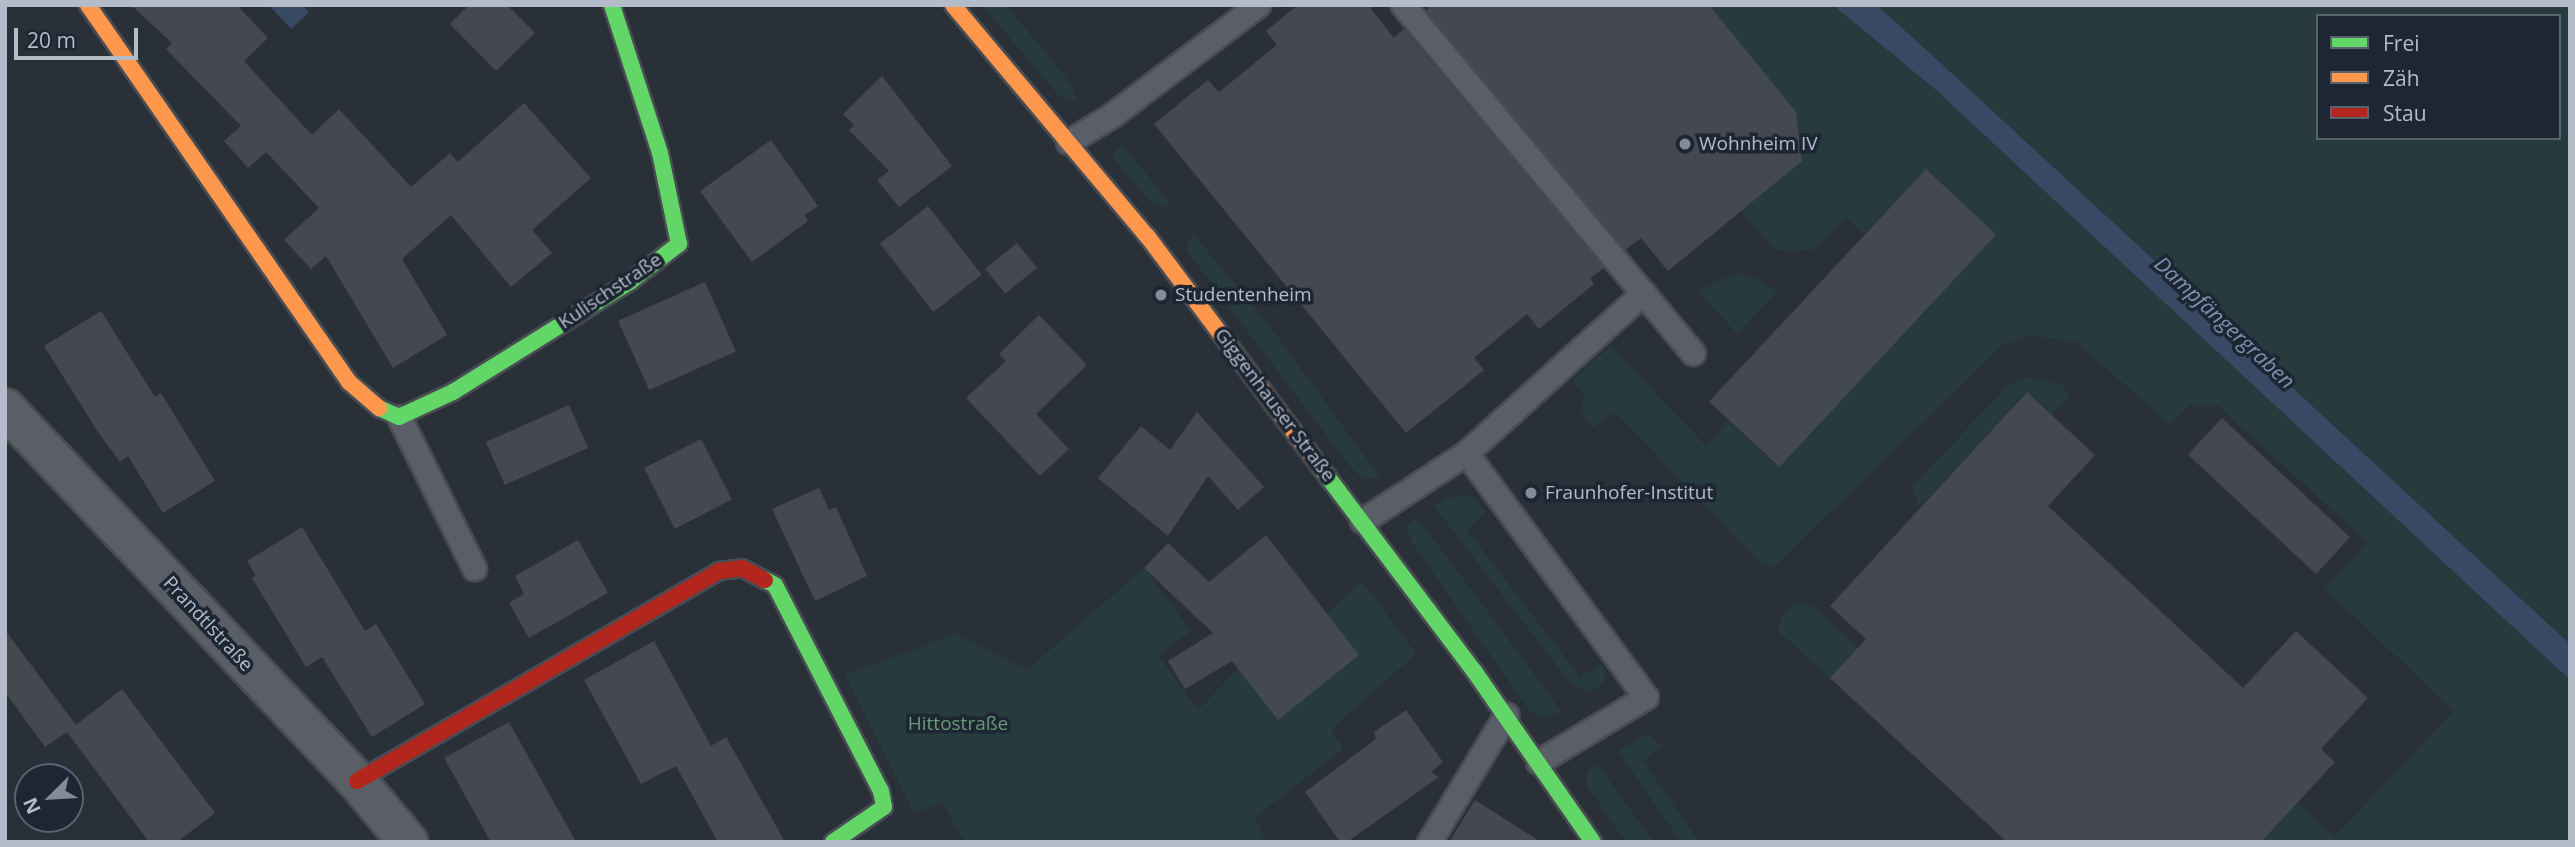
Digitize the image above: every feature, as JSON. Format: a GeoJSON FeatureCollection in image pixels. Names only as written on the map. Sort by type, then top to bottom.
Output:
{"type":"FeatureCollection","features":[{"type":"Feature","properties":{"kind":"street"},"geometry":{"type":"LineString","coordinates":[[88,5],[349,382],[376,406],[399,417]]}},
{"type":"Feature","properties":{"kind":"street","name":"Kulischstraße"},"geometry":{"type":"LineString","coordinates":[[399,417],[453,392],[631,281],[679,244],[660,153],[612,5]]}},
{"type":"Feature","properties":{"kind":"street","name":"Giggenhauser Straße"},"geometry":{"type":"LineString","coordinates":[[953,5],[1148,237],[1506,715],[1593,842]]}},
{"type":"Feature","properties":{"kind":"street","name":"Prandtlstraße"},"geometry":{"type":"LineString","coordinates":[[5,408],[357,781],[408,842]]}},
{"type":"Feature","properties":{"kind":"street"},"geometry":{"type":"LineString","coordinates":[[357,781],[719,571],[742,568],[775,585],[881,791],[884,807],[833,842]]}},
{"type":"Feature","properties":{"kind":"lane"},"geometry":{"type":"LineString","coordinates":[[1068,142],[1112,115],[1258,5]]}},
{"type":"Feature","properties":{"kind":"lane"},"geometry":{"type":"LineString","coordinates":[[1403,5],[1693,353]]}},
{"type":"Feature","properties":{"kind":"lane"},"geometry":{"type":"LineString","coordinates":[[1363,521],[1465,453],[1643,293]]}},
{"type":"Feature","properties":{"kind":"lane"},"geometry":{"type":"LineString","coordinates":[[399,417],[474,568]]}},
{"type":"Feature","properties":{"kind":"lane"},"geometry":{"type":"LineString","coordinates":[[1465,453],[1646,697],[1538,762]]}},
{"type":"Feature","properties":{"kind":"lane"},"geometry":{"type":"LineString","coordinates":[[1429,842],[1506,715]]}},
{"type":"Feature","properties":{"kind":"green space"},"geometry":{"type":"Polygon","coordinates":[[[982,5],[1006,5],[1065,76],[1079,102],[1059,96],[982,5]]]}},
{"type":"Feature","properties":{"kind":"green space"},"geometry":{"type":"Polygon","coordinates":[[[1709,5],[1833,5],[1936,90],[2570,680],[2570,842],[2261,842],[2297,803],[2334,837],[2454,711],[2325,589],[2368,542],[2217,405],[2189,405],[2170,424],[2077,343],[2031,335],[2002,345],[1775,566],[1760,562],[1614,411],[1592,428],[1580,410],[1584,396],[1572,380],[1611,346],[1706,446],[1729,421],[1775,465],[1996,235],[1926,169],[1864,234],[1846,218],[1815,249],[1788,252],[1775,249],[1740,211],[1709,5]]]}},
{"type":"Feature","properties":{"kind":"green space"},"geometry":{"type":"Polygon","coordinates":[[[1878,5],[2570,5],[2570,644],[1878,5]]]}},
{"type":"Feature","properties":{"kind":"green space"},"geometry":{"type":"Polygon","coordinates":[[[1123,145],[1171,204],[1164,208],[1149,201],[1114,159],[1114,152],[1123,145]]]}},
{"type":"Feature","properties":{"kind":"green space"},"geometry":{"type":"Polygon","coordinates":[[[1193,233],[1277,336],[1380,477],[1363,479],[1349,465],[1186,250],[1193,233]]]}},
{"type":"Feature","properties":{"kind":"green space"},"geometry":{"type":"Polygon","coordinates":[[[1735,274],[1755,278],[1778,291],[1737,334],[1698,290],[1735,274]]]}},
{"type":"Feature","properties":{"kind":"green space"},"geometry":{"type":"Polygon","coordinates":[[[2025,377],[2062,385],[2070,395],[2051,414],[2026,392],[1920,507],[1912,487],[2006,387],[2025,377]]]}},
{"type":"Feature","properties":{"kind":"green space"},"geometry":{"type":"Polygon","coordinates":[[[1466,496],[1476,499],[1485,514],[1467,530],[1580,677],[1601,665],[1606,672],[1603,683],[1589,694],[1568,680],[1433,505],[1448,497],[1466,496]]]}},
{"type":"Feature","properties":{"kind":"green space"},"geometry":{"type":"Polygon","coordinates":[[[1415,518],[1433,538],[1562,712],[1541,719],[1529,710],[1411,541],[1406,527],[1415,518]]]}},
{"type":"Feature","properties":{"kind":"green space","name":"Hittostraße"},"geometry":{"type":"Polygon","coordinates":[[[1144,568],[1191,631],[1158,655],[1198,710],[1251,656],[1274,687],[1261,698],[1278,720],[1358,655],[1326,615],[1362,581],[1416,654],[1331,729],[1343,749],[1254,818],[1266,842],[965,842],[942,802],[914,813],[845,675],[956,634],[1027,670],[1144,568]]]}},
{"type":"Feature","properties":{"kind":"green space"},"geometry":{"type":"Polygon","coordinates":[[[1797,603],[1812,605],[1858,648],[1830,678],[1778,631],[1782,615],[1797,603]]]}},
{"type":"Feature","properties":{"kind":"green space"},"geometry":{"type":"Polygon","coordinates":[[[1648,734],[1662,747],[1643,761],[1699,842],[1681,842],[1618,751],[1648,734]]]}},
{"type":"Feature","properties":{"kind":"green space"},"geometry":{"type":"Polygon","coordinates":[[[1598,765],[1654,842],[1626,842],[1587,786],[1587,772],[1598,765]]]}},
{"type":"Feature","properties":{"kind":"water"},"geometry":{"type":"Polygon","coordinates":[[[269,5],[303,5],[309,12],[291,29],[269,5]]]}},
{"type":"Feature","properties":{"kind":"water"},"geometry":{"type":"Polygon","coordinates":[[[1833,5],[1877,5],[1933,56],[2570,644],[2570,680],[1936,90],[1833,5]]]}},
{"type":"Feature","properties":{"kind":"building"},"geometry":{"type":"Polygon","coordinates":[[[131,5],[237,5],[268,38],[244,61],[312,135],[339,109],[411,187],[450,153],[458,162],[524,103],[591,178],[532,230],[552,253],[511,287],[451,215],[402,259],[447,335],[393,368],[326,256],[311,269],[284,240],[319,208],[266,152],[248,168],[224,141],[241,126],[166,49],[172,43],[131,5]]]}},
{"type":"Feature","properties":{"kind":"building"},"geometry":{"type":"Polygon","coordinates":[[[469,5],[507,5],[535,33],[496,71],[450,24],[469,5]]]}},
{"type":"Feature","properties":{"kind":"building"},"geometry":{"type":"Polygon","coordinates":[[[1298,5],[1368,5],[1394,38],[1404,29],[1604,268],[1590,278],[1594,284],[1539,329],[1527,314],[1474,358],[1484,370],[1406,433],[1154,124],[1208,80],[1219,92],[1277,45],[1266,31],[1298,5]]]}},
{"type":"Feature","properties":{"kind":"building"},"geometry":{"type":"Polygon","coordinates":[[[1432,5],[1709,5],[1796,112],[1802,161],[1668,271],[1641,238],[1625,250],[1426,11],[1432,5]]]}},
{"type":"Feature","properties":{"kind":"building"},"geometry":{"type":"Polygon","coordinates":[[[882,76],[952,166],[899,207],[877,180],[889,171],[849,130],[854,125],[843,114],[882,76]]]}},
{"type":"Feature","properties":{"kind":"building"},"geometry":{"type":"Polygon","coordinates":[[[771,140],[818,206],[805,215],[808,221],[752,262],[700,191],[771,140]]]}},
{"type":"Feature","properties":{"kind":"building"},"geometry":{"type":"Polygon","coordinates":[[[1926,169],[1996,234],[1779,467],[1709,402],[1926,169]]]}},
{"type":"Feature","properties":{"kind":"building"},"geometry":{"type":"Polygon","coordinates":[[[928,206],[982,275],[933,312],[880,244],[928,206]]]}},
{"type":"Feature","properties":{"kind":"building"},"geometry":{"type":"Polygon","coordinates":[[[1017,243],[1037,268],[1005,294],[985,269],[1017,243]]]}},
{"type":"Feature","properties":{"kind":"building"},"geometry":{"type":"Polygon","coordinates":[[[705,282],[736,351],[649,390],[618,321],[705,282]]]}},
{"type":"Feature","properties":{"kind":"building"},"geometry":{"type":"Polygon","coordinates":[[[101,311],[155,397],[161,393],[215,481],[163,513],[128,456],[120,462],[98,432],[44,346],[101,311]]]}},
{"type":"Feature","properties":{"kind":"building"},"geometry":{"type":"Polygon","coordinates":[[[1039,315],[1087,365],[1036,414],[1069,449],[1040,476],[966,398],[1006,361],[999,354],[1039,315]]]}},
{"type":"Feature","properties":{"kind":"building"},"geometry":{"type":"Polygon","coordinates":[[[2027,392],[2095,455],[2048,506],[2243,688],[2296,631],[2368,698],[2321,749],[2335,762],[2261,842],[2007,842],[1830,678],[1866,639],[1830,606],[2027,392]]]}},
{"type":"Feature","properties":{"kind":"building"},"geometry":{"type":"Polygon","coordinates":[[[569,405],[588,448],[505,485],[486,442],[569,405]]]}},
{"type":"Feature","properties":{"kind":"building"},"geometry":{"type":"Polygon","coordinates":[[[1197,412],[1264,487],[1238,510],[1208,476],[1168,536],[1098,478],[1141,426],[1170,450],[1197,412]]]}},
{"type":"Feature","properties":{"kind":"building"},"geometry":{"type":"Polygon","coordinates":[[[2222,418],[2350,537],[2316,574],[2188,455],[2222,418]]]}},
{"type":"Feature","properties":{"kind":"building"},"geometry":{"type":"Polygon","coordinates":[[[701,439],[732,500],[675,529],[644,468],[701,439]]]}},
{"type":"Feature","properties":{"kind":"building"},"geometry":{"type":"Polygon","coordinates":[[[819,488],[829,510],[836,507],[867,576],[815,601],[772,509],[819,488]]]}},
{"type":"Feature","properties":{"kind":"building"},"geometry":{"type":"Polygon","coordinates":[[[302,527],[365,631],[376,624],[425,704],[372,737],[322,657],[306,667],[252,578],[256,576],[247,561],[302,527]]]}},
{"type":"Feature","properties":{"kind":"building"},"geometry":{"type":"Polygon","coordinates":[[[1266,535],[1359,655],[1278,720],[1232,661],[1185,689],[1168,661],[1213,633],[1144,568],[1168,543],[1209,582],[1266,535]]]}},
{"type":"Feature","properties":{"kind":"building"},"geometry":{"type":"Polygon","coordinates":[[[578,540],[608,593],[529,638],[509,603],[524,594],[515,576],[578,540]]]}},
{"type":"Feature","properties":{"kind":"building"},"geometry":{"type":"Polygon","coordinates":[[[5,630],[76,725],[122,689],[215,813],[177,842],[149,842],[67,732],[45,747],[5,692],[5,630]]]}},
{"type":"Feature","properties":{"kind":"building"},"geometry":{"type":"Polygon","coordinates":[[[654,641],[711,746],[726,737],[785,842],[718,842],[676,766],[641,784],[584,680],[654,641]]]}},
{"type":"Feature","properties":{"kind":"building"},"geometry":{"type":"Polygon","coordinates":[[[1406,710],[1443,762],[1431,772],[1439,777],[1347,842],[1340,842],[1305,792],[1376,739],[1374,732],[1406,710]]]}},
{"type":"Feature","properties":{"kind":"building"},"geometry":{"type":"Polygon","coordinates":[[[509,722],[576,842],[491,842],[444,758],[509,722]]]}},
{"type":"Feature","properties":{"kind":"building"},"geometry":{"type":"Polygon","coordinates":[[[1475,800],[1541,842],[1449,842],[1475,800]]]}},
{"type":"Feature","properties":{"kind":"traffic: fast"},"geometry":{"type":"LineString","coordinates":[[379,408],[399,417],[453,392],[631,281],[679,244],[660,153],[612,5]]}},
{"type":"Feature","properties":{"kind":"traffic: fast"},"geometry":{"type":"LineString","coordinates":[[1321,468],[1474,671],[1593,842]]}},
{"type":"Feature","properties":{"kind":"traffic: fast"},"geometry":{"type":"LineString","coordinates":[[765,580],[775,585],[881,791],[884,807],[833,842]]}},
{"type":"Feature","properties":{"kind":"traffic: slow"},"geometry":{"type":"LineString","coordinates":[[88,5],[349,382],[379,408]]}},
{"type":"Feature","properties":{"kind":"traffic: slow"},"geometry":{"type":"LineString","coordinates":[[953,5],[1148,237],[1321,468]]}},
{"type":"Feature","properties":{"kind":"traffic: jam"},"geometry":{"type":"LineString","coordinates":[[357,781],[719,571],[742,568],[765,580]]}},
{"type":"Feature","properties":{"kind":"place","name":"Wohnheim IV"},"geometry":{"type":"Point","coordinates":[1685,144]}},
{"type":"Feature","properties":{"kind":"place","name":"Studentenheim"},"geometry":{"type":"Point","coordinates":[1161,295]}},
{"type":"Feature","properties":{"kind":"place","name":"Fraunhofer-Institut"},"geometry":{"type":"Point","coordinates":[1531,493]}},
{"type":"Feature","properties":{"kind":"water label","name":"Dampfängergraben"},"geometry":{"type":"Point","coordinates":[2225,322]}}]}
